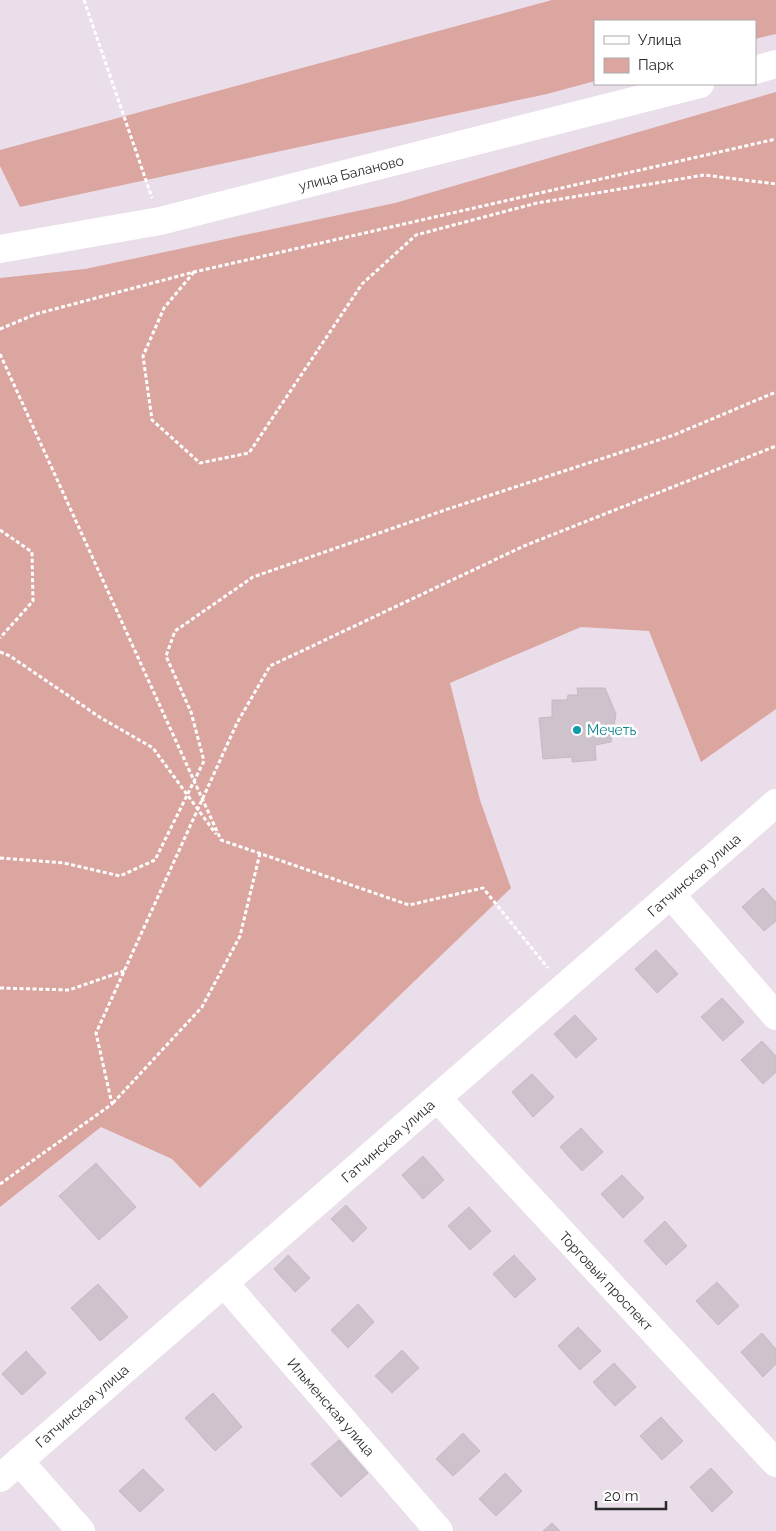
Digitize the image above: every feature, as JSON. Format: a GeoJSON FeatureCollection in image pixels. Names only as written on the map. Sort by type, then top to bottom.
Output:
{"type":"FeatureCollection","features":[{"type":"Feature","properties":{"kind":"street"},"geometry":{"type":"LineString","coordinates":[[756,70],[776,64]]}},
{"type":"Feature","properties":{"kind":"street","name":"улица Баланово"},"geometry":{"type":"LineString","coordinates":[[0,249],[160,221],[696,85]]}},
{"type":"Feature","properties":{"kind":"street","name":"Гатчинская улица"},"geometry":{"type":"LineString","coordinates":[[10,1470],[776,803]]}},
{"type":"Feature","properties":{"kind":"street"},"geometry":{"type":"LineString","coordinates":[[671,895],[776,1016]]}},
{"type":"Feature","properties":{"kind":"street","name":"Торговый проспект"},"geometry":{"type":"LineString","coordinates":[[437,1098],[776,1463]]}},
{"type":"Feature","properties":{"kind":"street","name":"Ильменская улица"},"geometry":{"type":"LineString","coordinates":[[224,1283],[439,1531]]}},
{"type":"Feature","properties":{"kind":"street"},"geometry":{"type":"LineString","coordinates":[[10,1470],[81,1531]]}},
{"type":"Feature","properties":{"kind":"path"},"geometry":{"type":"LineString","coordinates":[[84,0],[160,221]]}},
{"type":"Feature","properties":{"kind":"path"},"geometry":{"type":"LineString","coordinates":[[0,329],[36,314],[194,272],[776,139]]}},
{"type":"Feature","properties":{"kind":"path"},"geometry":{"type":"LineString","coordinates":[[194,272],[164,308],[143,356],[152,420],[200,463],[249,453],[362,284],[416,235],[537,203],[704,175],[776,184]]}},
{"type":"Feature","properties":{"kind":"path"},"geometry":{"type":"LineString","coordinates":[[0,354],[221,840]]}},
{"type":"Feature","properties":{"kind":"path"},"geometry":{"type":"LineString","coordinates":[[0,858],[64,863],[120,876],[155,860],[204,760],[191,712],[166,656],[175,631],[253,577],[445,510],[674,435],[776,392]]}},
{"type":"Feature","properties":{"kind":"path"},"geometry":{"type":"LineString","coordinates":[[112,1104],[96,1033],[237,723],[270,666],[524,546],[776,446]]}},
{"type":"Feature","properties":{"kind":"path"},"geometry":{"type":"LineString","coordinates":[[0,530],[32,552],[33,601],[0,638]]}},
{"type":"Feature","properties":{"kind":"path"},"geometry":{"type":"LineString","coordinates":[[0,652],[10,656],[101,718],[153,748],[221,840],[409,905],[483,888],[564,988]]}},
{"type":"Feature","properties":{"kind":"path"},"geometry":{"type":"LineString","coordinates":[[0,1184],[112,1104],[202,1007],[240,936],[260,853]]}},
{"type":"Feature","properties":{"kind":"path"},"geometry":{"type":"LineString","coordinates":[[0,988],[69,990],[124,971]]}},
{"type":"Feature","properties":{"kind":"green space"},"geometry":{"type":"Polygon","coordinates":[[[552,0],[776,0],[776,34],[756,39],[756,20],[594,20],[594,81],[547,94],[20,207],[0,166],[0,150],[552,0]]]}},
{"type":"Feature","properties":{"kind":"green space"},"geometry":{"type":"Polygon","coordinates":[[[776,92],[776,709],[701,762],[649,631],[581,627],[450,683],[480,800],[511,888],[200,1188],[172,1159],[101,1127],[0,1207],[0,278],[85,269],[395,203],[776,92]]]}},
{"type":"Feature","properties":{"kind":"building","name":"Мечеть"},"geometry":{"type":"Polygon","coordinates":[[[577,688],[605,688],[616,714],[611,742],[595,745],[596,760],[572,762],[572,757],[543,759],[539,718],[552,717],[552,700],[567,700],[568,695],[578,695],[577,688]]]}},
{"type":"Feature","properties":{"kind":"building"},"geometry":{"type":"Polygon","coordinates":[[[763,888],[776,902],[776,921],[764,931],[742,907],[763,888]]]}},
{"type":"Feature","properties":{"kind":"building"},"geometry":{"type":"Polygon","coordinates":[[[656,950],[678,974],[657,993],[635,969],[656,950]]]}},
{"type":"Feature","properties":{"kind":"building"},"geometry":{"type":"Polygon","coordinates":[[[722,998],[744,1022],[723,1041],[701,1017],[722,998]]]}},
{"type":"Feature","properties":{"kind":"building"},"geometry":{"type":"Polygon","coordinates":[[[575,1015],[597,1039],[576,1058],[554,1034],[575,1015]]]}},
{"type":"Feature","properties":{"kind":"building"},"geometry":{"type":"Polygon","coordinates":[[[762,1041],[776,1056],[776,1072],[763,1084],[741,1060],[762,1041]]]}},
{"type":"Feature","properties":{"kind":"building"},"geometry":{"type":"Polygon","coordinates":[[[532,1074],[554,1097],[533,1117],[512,1092],[532,1074]]]}},
{"type":"Feature","properties":{"kind":"building"},"geometry":{"type":"Polygon","coordinates":[[[581,1128],[603,1152],[582,1171],[560,1147],[581,1128]]]}},
{"type":"Feature","properties":{"kind":"building"},"geometry":{"type":"Polygon","coordinates":[[[423,1156],[444,1180],[423,1199],[402,1175],[423,1156]]]}},
{"type":"Feature","properties":{"kind":"building"},"geometry":{"type":"Polygon","coordinates":[[[96,1163],[136,1207],[99,1240],[59,1196],[96,1163]]]}},
{"type":"Feature","properties":{"kind":"building"},"geometry":{"type":"Polygon","coordinates":[[[622,1175],[644,1198],[623,1218],[601,1194],[622,1175]]]}},
{"type":"Feature","properties":{"kind":"building"},"geometry":{"type":"Polygon","coordinates":[[[346,1205],[367,1228],[353,1242],[331,1219],[346,1205]]]}},
{"type":"Feature","properties":{"kind":"building"},"geometry":{"type":"Polygon","coordinates":[[[469,1207],[491,1231],[470,1250],[448,1226],[469,1207]]]}},
{"type":"Feature","properties":{"kind":"building"},"geometry":{"type":"Polygon","coordinates":[[[665,1221],[687,1246],[666,1265],[644,1241],[665,1221]]]}},
{"type":"Feature","properties":{"kind":"building"},"geometry":{"type":"Polygon","coordinates":[[[288,1255],[310,1278],[295,1292],[274,1269],[288,1255]]]}},
{"type":"Feature","properties":{"kind":"building"},"geometry":{"type":"Polygon","coordinates":[[[514,1255],[536,1279],[515,1298],[493,1274],[514,1255]]]}},
{"type":"Feature","properties":{"kind":"building"},"geometry":{"type":"Polygon","coordinates":[[[717,1282],[739,1306],[718,1325],[696,1301],[717,1282]]]}},
{"type":"Feature","properties":{"kind":"building"},"geometry":{"type":"Polygon","coordinates":[[[98,1284],[128,1317],[100,1341],[71,1308],[98,1284]]]}},
{"type":"Feature","properties":{"kind":"building"},"geometry":{"type":"Polygon","coordinates":[[[358,1304],[374,1322],[348,1348],[331,1330],[358,1304]]]}},
{"type":"Feature","properties":{"kind":"building"},"geometry":{"type":"Polygon","coordinates":[[[578,1327],[601,1351],[580,1370],[558,1346],[578,1327]]]}},
{"type":"Feature","properties":{"kind":"building"},"geometry":{"type":"Polygon","coordinates":[[[762,1333],[776,1349],[776,1364],[763,1377],[741,1352],[762,1333]]]}},
{"type":"Feature","properties":{"kind":"building"},"geometry":{"type":"Polygon","coordinates":[[[402,1350],[419,1368],[392,1393],[375,1376],[402,1350]]]}},
{"type":"Feature","properties":{"kind":"building"},"geometry":{"type":"Polygon","coordinates":[[[26,1351],[46,1373],[22,1395],[2,1374],[26,1351]]]}},
{"type":"Feature","properties":{"kind":"building"},"geometry":{"type":"Polygon","coordinates":[[[614,1363],[636,1387],[615,1406],[593,1382],[614,1363]]]}},
{"type":"Feature","properties":{"kind":"building"},"geometry":{"type":"Polygon","coordinates":[[[213,1393],[242,1427],[215,1451],[185,1418],[213,1393]]]}},
{"type":"Feature","properties":{"kind":"building"},"geometry":{"type":"Polygon","coordinates":[[[661,1417],[683,1441],[662,1460],[640,1436],[661,1417]]]}},
{"type":"Feature","properties":{"kind":"building"},"geometry":{"type":"Polygon","coordinates":[[[463,1433],[480,1451],[453,1476],[436,1459],[463,1433]]]}},
{"type":"Feature","properties":{"kind":"building"},"geometry":{"type":"Polygon","coordinates":[[[339,1440],[368,1473],[341,1497],[311,1464],[339,1440]]]}},
{"type":"Feature","properties":{"kind":"building"},"geometry":{"type":"Polygon","coordinates":[[[711,1468],[733,1492],[712,1512],[690,1487],[711,1468]]]}},
{"type":"Feature","properties":{"kind":"building"},"geometry":{"type":"Polygon","coordinates":[[[143,1469],[164,1490],[140,1512],[119,1491],[143,1469]]]}},
{"type":"Feature","properties":{"kind":"building"},"geometry":{"type":"Polygon","coordinates":[[[505,1473],[522,1491],[496,1516],[479,1499],[505,1473]]]}},
{"type":"Feature","properties":{"kind":"building"},"geometry":{"type":"Polygon","coordinates":[[[552,1523],[560,1531],[543,1531],[552,1523]]]}},
{"type":"Feature","properties":{"kind":"place","name":"Мечеть"},"geometry":{"type":"Point","coordinates":[577,730]}}]}
